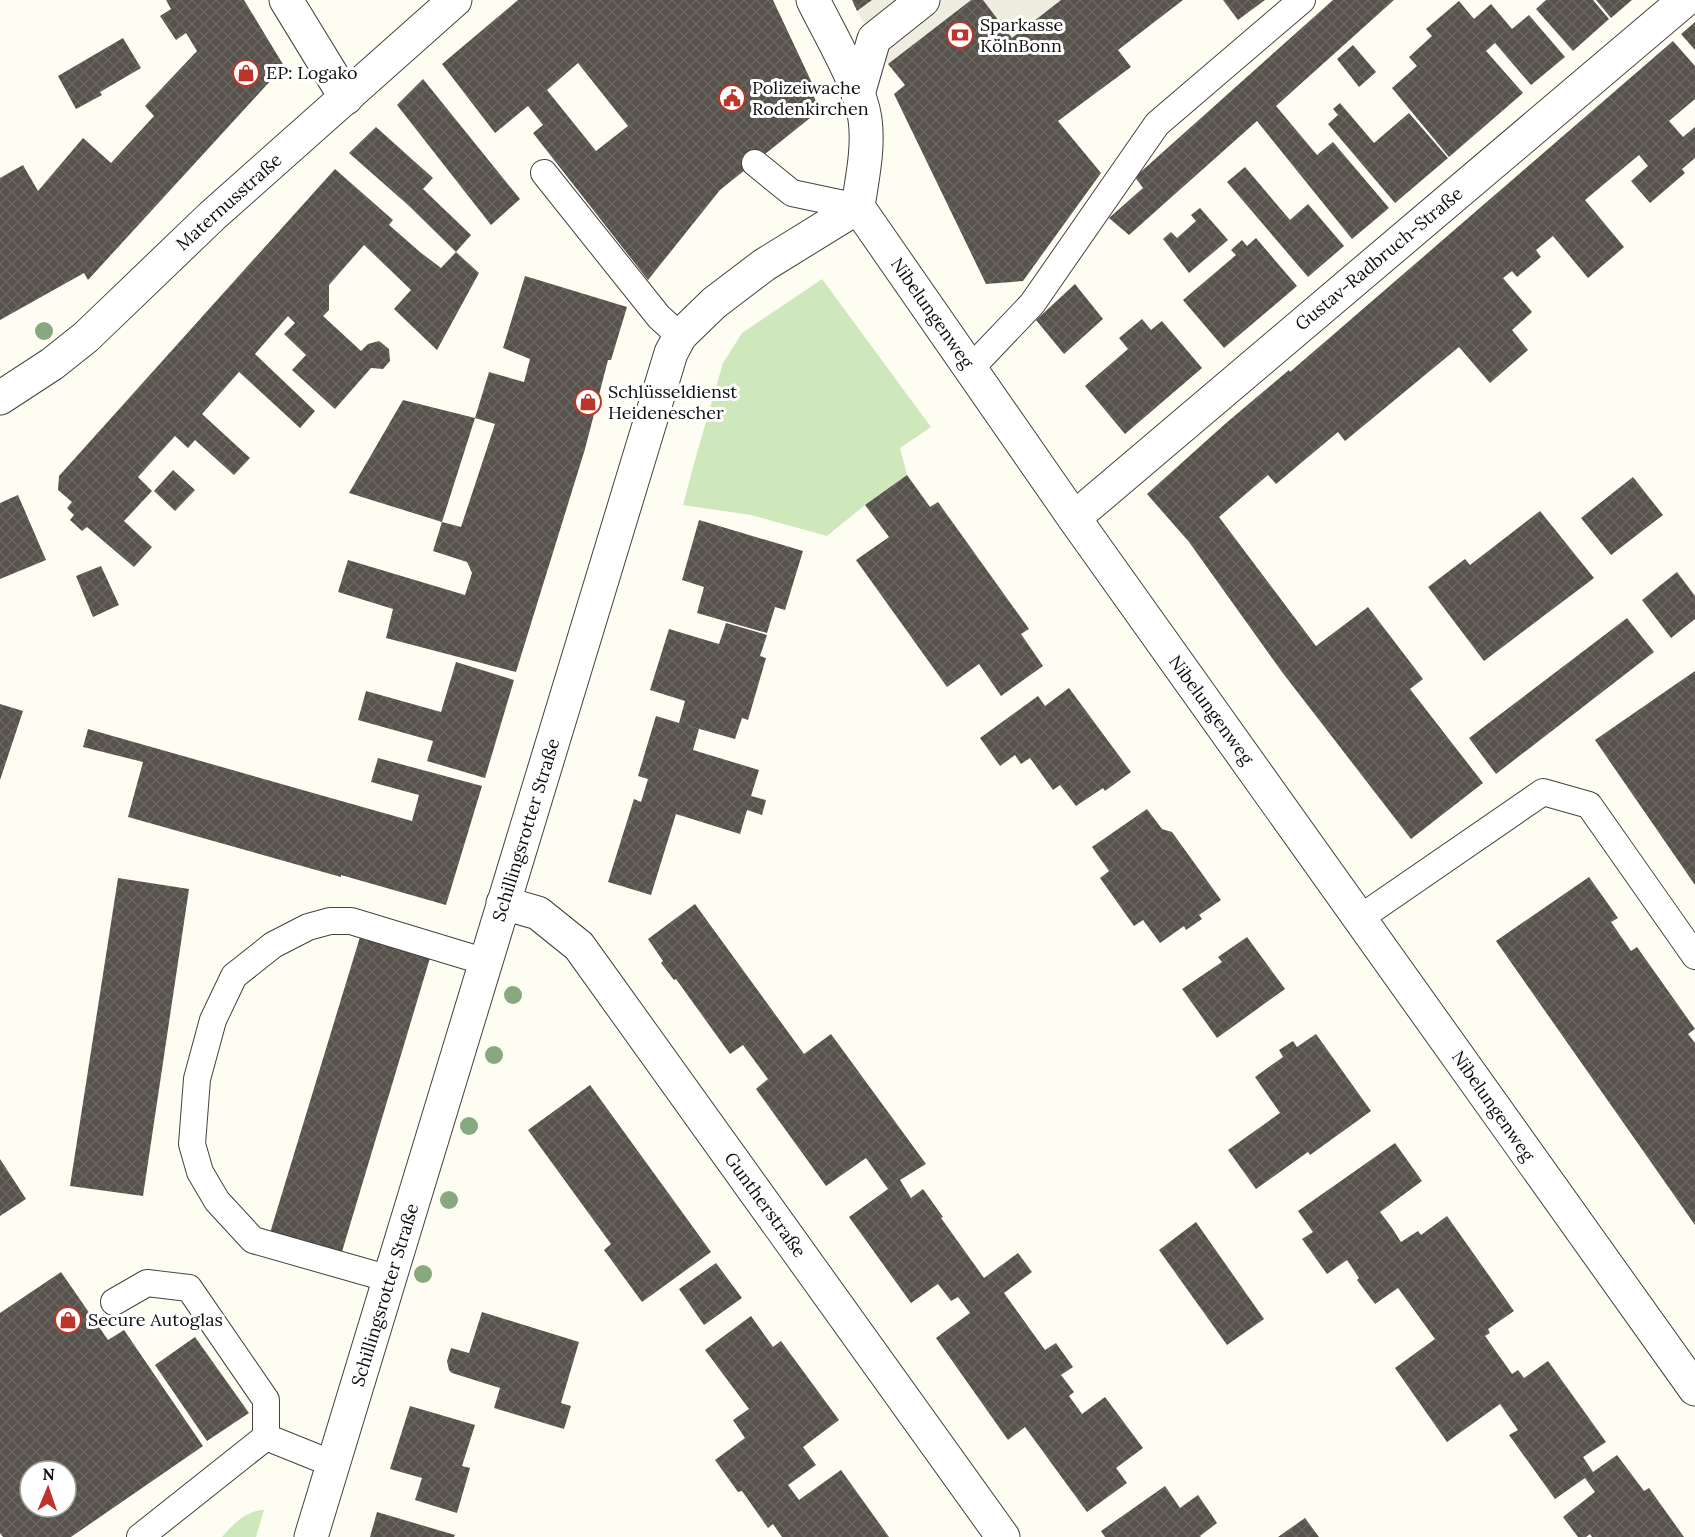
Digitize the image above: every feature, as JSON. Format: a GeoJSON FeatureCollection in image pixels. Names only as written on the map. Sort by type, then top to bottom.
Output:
{"type":"FeatureCollection","features":[{"type":"Feature","properties":{"kind":"street"},"geometry":{"type":"LineString","coordinates":[[286,0],[346,98]]}},
{"type":"Feature","properties":{"kind":"street","name":"Maternusstraße"},"geometry":{"type":"LineString","coordinates":[[0,398],[52,364],[86,337],[212,216],[455,0]]}},
{"type":"Feature","properties":{"kind":"street"},"geometry":{"type":"LineString","coordinates":[[813,0],[858,93],[865,119],[866,144],[858,207]]}},
{"type":"Feature","properties":{"kind":"street"},"geometry":{"type":"LineString","coordinates":[[858,93],[874,39],[923,0]]}},
{"type":"Feature","properties":{"kind":"street","name":"Gustav-Radbruch-Straße"},"geometry":{"type":"LineString","coordinates":[[1074,518],[1685,0]]}},
{"type":"Feature","properties":{"kind":"street","name":"Nibelungenweg"},"geometry":{"type":"LineString","coordinates":[[858,207],[1074,518],[1695,1389]]}},
{"type":"Feature","properties":{"kind":"street","name":"Schillingsrotter Straße"},"geometry":{"type":"LineString","coordinates":[[311,1537],[663,376],[680,336],[714,303],[764,265],[858,207]]}},
{"type":"Feature","properties":{"kind":"street","name":"Guntherstraße"},"geometry":{"type":"LineString","coordinates":[[503,903],[538,914],[579,946],[1003,1537]]}},
{"type":"Feature","properties":{"kind":"lane"},"geometry":{"type":"LineString","coordinates":[[971,368],[1032,304],[1157,124],[1302,0]]}},
{"type":"Feature","properties":{"kind":"lane"},"geometry":{"type":"LineString","coordinates":[[755,163],[792,193],[858,207]]}},
{"type":"Feature","properties":{"kind":"lane"},"geometry":{"type":"LineString","coordinates":[[544,173],[659,317],[680,336]]}},
{"type":"Feature","properties":{"kind":"lane"},"geometry":{"type":"LineString","coordinates":[[1360,918],[1543,792],[1589,805],[1695,956]]}},
{"type":"Feature","properties":{"kind":"lane"},"geometry":{"type":"LineString","coordinates":[[390,1279],[253,1240],[217,1201],[200,1172],[192,1144],[197,1079],[213,1020],[234,976],[273,945],[308,927],[330,921],[351,921],[486,962]]}},
{"type":"Feature","properties":{"kind":"lane"},"geometry":{"type":"LineString","coordinates":[[114,1302],[147,1283],[189,1288],[266,1400],[266,1437]]}},
{"type":"Feature","properties":{"kind":"lane"},"geometry":{"type":"LineString","coordinates":[[266,1437],[333,1464]]}},
{"type":"Feature","properties":{"kind":"lane"},"geometry":{"type":"LineString","coordinates":[[140,1537],[266,1437]]}},
{"type":"Feature","properties":{"kind":"green space"},"geometry":{"type":"Polygon","coordinates":[[[822,279],[931,427],[900,448],[907,475],[827,536],[751,515],[683,505],[723,363],[742,333],[822,279]]]}},
{"type":"Feature","properties":{"kind":"green space"},"geometry":{"type":"Polygon","coordinates":[[[264,1510],[256,1537],[222,1537],[246,1515],[264,1510]]]}},
{"type":"Feature","properties":{"kind":"shaded area"},"geometry":{"type":"Polygon","coordinates":[[[872,0],[970,0],[888,64],[857,11],[872,0]]]}},
{"type":"Feature","properties":{"kind":"shaded area"},"geometry":{"type":"Polygon","coordinates":[[[983,0],[1061,0],[1012,38],[983,0]]]}},
{"type":"Feature","properties":{"kind":"building"},"geometry":{"type":"Polygon","coordinates":[[[166,0],[244,0],[284,66],[88,280],[84,273],[0,320],[0,178],[23,165],[38,191],[83,138],[111,163],[154,116],[145,106],[197,51],[186,33],[176,40],[160,16],[171,9],[166,0]]]}},
{"type":"Feature","properties":{"kind":"building"},"geometry":{"type":"Polygon","coordinates":[[[518,0],[773,0],[812,83],[809,86],[820,110],[720,190],[648,280],[533,133],[543,125],[528,106],[495,133],[442,64],[518,0]],[[578,63],[547,90],[596,151],[628,126],[578,63]]]}},
{"type":"Feature","properties":{"kind":"building"},"geometry":{"type":"Polygon","coordinates":[[[852,0],[872,0],[857,11],[852,0]]]}},
{"type":"Feature","properties":{"kind":"building"},"geometry":{"type":"Polygon","coordinates":[[[971,0],[983,0],[1012,38],[1061,0],[1183,0],[1118,50],[1131,67],[1058,121],[1101,173],[1023,281],[986,284],[894,94],[905,85],[888,64],[971,0]]]}},
{"type":"Feature","properties":{"kind":"building"},"geometry":{"type":"Polygon","coordinates":[[[1223,0],[1265,0],[1238,20],[1223,0]]]}},
{"type":"Feature","properties":{"kind":"building"},"geometry":{"type":"Polygon","coordinates":[[[1333,0],[1394,0],[1276,106],[1317,155],[1333,142],[1389,208],[1352,239],[1257,121],[1129,235],[1109,218],[1143,188],[1135,177],[1333,0]]]}},
{"type":"Feature","properties":{"kind":"building"},"geometry":{"type":"Polygon","coordinates":[[[1546,0],[1593,0],[1609,19],[1573,51],[1536,9],[1546,0]]]}},
{"type":"Feature","properties":{"kind":"building"},"geometry":{"type":"Polygon","coordinates":[[[1596,0],[1632,0],[1611,18],[1596,0]]]}},
{"type":"Feature","properties":{"kind":"building"},"geometry":{"type":"Polygon","coordinates":[[[1459,1],[1474,19],[1491,4],[1512,29],[1529,15],[1565,57],[1531,85],[1495,43],[1486,51],[1523,93],[1449,157],[1392,88],[1417,66],[1409,57],[1432,36],[1426,29],[1459,1]]]}},
{"type":"Feature","properties":{"kind":"building"},"geometry":{"type":"Polygon","coordinates":[[[1695,22],[1695,50],[1681,34],[1695,22]]]}},
{"type":"Feature","properties":{"kind":"building"},"geometry":{"type":"Polygon","coordinates":[[[123,38],[141,68],[100,92],[102,95],[76,109],[58,76],[123,38]]]}},
{"type":"Feature","properties":{"kind":"building"},"geometry":{"type":"Polygon","coordinates":[[[1673,41],[1695,66],[1695,99],[1669,121],[1683,137],[1695,127],[1695,158],[1682,169],[1685,173],[1650,203],[1631,181],[1648,166],[1639,155],[1585,200],[1624,247],[1588,278],[1553,236],[1536,250],[1541,257],[1517,277],[1512,271],[1503,278],[1532,312],[1512,330],[1528,350],[1490,383],[1459,347],[1345,441],[1338,432],[1276,484],[1268,475],[1219,517],[1316,646],[1368,607],[1423,679],[1410,689],[1483,783],[1411,839],[1282,672],[1189,542],[1147,494],[1225,424],[1289,370],[1290,372],[1673,41]]]}},
{"type":"Feature","properties":{"kind":"building"},"geometry":{"type":"Polygon","coordinates":[[[1353,45],[1376,72],[1359,87],[1337,59],[1353,45]]]}},
{"type":"Feature","properties":{"kind":"building"},"geometry":{"type":"Polygon","coordinates":[[[423,79],[520,199],[491,225],[397,105],[423,79]]]}},
{"type":"Feature","properties":{"kind":"building"},"geometry":{"type":"Polygon","coordinates":[[[1340,103],[1374,143],[1409,113],[1448,158],[1395,203],[1328,124],[1338,115],[1333,109],[1340,103]]]}},
{"type":"Feature","properties":{"kind":"building"},"geometry":{"type":"Polygon","coordinates":[[[376,127],[433,178],[423,189],[471,235],[456,252],[408,205],[349,153],[376,127]]]}},
{"type":"Feature","properties":{"kind":"building"},"geometry":{"type":"Polygon","coordinates":[[[1245,167],[1290,220],[1308,204],[1344,246],[1308,277],[1227,182],[1245,167]]]}},
{"type":"Feature","properties":{"kind":"building"},"geometry":{"type":"Polygon","coordinates":[[[335,169],[393,220],[389,225],[441,268],[456,252],[479,273],[437,350],[394,309],[411,290],[364,245],[329,285],[329,310],[323,316],[361,351],[368,344],[379,341],[389,349],[390,361],[383,369],[371,368],[335,409],[292,370],[306,355],[284,334],[295,323],[288,316],[255,354],[315,411],[300,428],[239,372],[202,414],[250,458],[234,475],[195,440],[188,448],[175,436],[138,477],[152,491],[124,521],[152,547],[134,567],[87,527],[82,531],[70,520],[74,515],[67,508],[72,502],[58,490],[59,476],[335,169]]]}},
{"type":"Feature","properties":{"kind":"building"},"geometry":{"type":"Polygon","coordinates":[[[1200,208],[1228,240],[1189,273],[1163,239],[1171,232],[1177,238],[1196,221],[1191,215],[1200,208]]]}},
{"type":"Feature","properties":{"kind":"building"},"geometry":{"type":"Polygon","coordinates":[[[1256,238],[1297,286],[1224,348],[1183,300],[1236,255],[1231,250],[1242,240],[1247,246],[1256,238]]]}},
{"type":"Feature","properties":{"kind":"building"},"geometry":{"type":"Polygon","coordinates":[[[525,276],[627,307],[611,360],[608,360],[585,449],[516,672],[386,638],[393,609],[338,592],[348,560],[465,595],[472,573],[467,562],[433,551],[442,522],[461,527],[495,424],[475,418],[489,372],[524,382],[530,359],[503,348],[525,276]]]}},
{"type":"Feature","properties":{"kind":"building"},"geometry":{"type":"Polygon","coordinates":[[[1075,284],[1103,319],[1064,354],[1036,320],[1075,284]]]}},
{"type":"Feature","properties":{"kind":"building"},"geometry":{"type":"Polygon","coordinates":[[[1142,319],[1151,330],[1162,321],[1202,368],[1125,434],[1085,386],[1128,349],[1119,338],[1142,319]]]}},
{"type":"Feature","properties":{"kind":"building"},"geometry":{"type":"Polygon","coordinates":[[[403,400],[475,418],[442,522],[349,493],[403,400]]]}},
{"type":"Feature","properties":{"kind":"building"},"geometry":{"type":"Polygon","coordinates":[[[173,470],[195,490],[175,511],[154,491],[173,470]]]}},
{"type":"Feature","properties":{"kind":"building"},"geometry":{"type":"Polygon","coordinates":[[[907,475],[930,507],[938,502],[1029,629],[1021,634],[1043,666],[1001,696],[979,664],[947,687],[856,560],[889,537],[865,505],[907,475]]]}},
{"type":"Feature","properties":{"kind":"building"},"geometry":{"type":"Polygon","coordinates":[[[1633,477],[1663,515],[1611,555],[1581,518],[1633,477]]]}},
{"type":"Feature","properties":{"kind":"building"},"geometry":{"type":"Polygon","coordinates":[[[18,495],[46,560],[0,579],[0,503],[18,495]]]}},
{"type":"Feature","properties":{"kind":"building"},"geometry":{"type":"Polygon","coordinates":[[[1540,511],[1594,578],[1484,661],[1428,587],[1465,559],[1470,565],[1540,511]]]}},
{"type":"Feature","properties":{"kind":"building"},"geometry":{"type":"Polygon","coordinates":[[[699,520],[803,551],[785,610],[775,607],[767,633],[697,613],[704,587],[682,580],[699,520]]]}},
{"type":"Feature","properties":{"kind":"building"},"geometry":{"type":"Polygon","coordinates":[[[101,566],[119,605],[93,617],[76,576],[101,566]]]}},
{"type":"Feature","properties":{"kind":"building"},"geometry":{"type":"Polygon","coordinates":[[[1677,572],[1695,596],[1695,619],[1671,638],[1642,600],[1677,572]]]}},
{"type":"Feature","properties":{"kind":"building"},"geometry":{"type":"Polygon","coordinates":[[[1627,618],[1654,652],[1496,774],[1469,738],[1627,618]]]}},
{"type":"Feature","properties":{"kind":"building"},"geometry":{"type":"Polygon","coordinates":[[[726,623],[767,635],[760,656],[766,658],[748,720],[742,718],[735,739],[682,724],[699,729],[693,750],[759,770],[751,796],[766,800],[762,815],[747,810],[740,834],[676,814],[651,895],[608,882],[634,799],[641,802],[648,779],[638,776],[656,716],[679,723],[685,701],[650,690],[669,629],[719,644],[726,623]]]}},
{"type":"Feature","properties":{"kind":"building"},"geometry":{"type":"Polygon","coordinates":[[[456,662],[514,680],[485,778],[427,761],[433,741],[358,720],[366,691],[441,712],[456,662]]]}},
{"type":"Feature","properties":{"kind":"building"},"geometry":{"type":"Polygon","coordinates":[[[1695,671],[1695,885],[1595,740],[1695,671]]]}},
{"type":"Feature","properties":{"kind":"building"},"geometry":{"type":"Polygon","coordinates":[[[1069,688],[1131,772],[1105,791],[1103,788],[1076,806],[1060,785],[1053,790],[1030,758],[1021,764],[1015,755],[1000,766],[980,738],[1038,696],[1045,706],[1069,688]]]}},
{"type":"Feature","properties":{"kind":"building"},"geometry":{"type":"Polygon","coordinates":[[[0,704],[23,711],[0,780],[0,704]]]}},
{"type":"Feature","properties":{"kind":"building"},"geometry":{"type":"Polygon","coordinates":[[[88,729],[412,821],[419,795],[371,782],[378,758],[482,786],[446,905],[128,817],[143,762],[83,747],[88,729]]]}},
{"type":"Feature","properties":{"kind":"building"},"geometry":{"type":"Polygon","coordinates":[[[1147,809],[1162,829],[1172,832],[1221,900],[1199,915],[1202,919],[1186,930],[1184,926],[1160,943],[1143,920],[1134,926],[1100,878],[1109,871],[1092,847],[1147,809]]]}},
{"type":"Feature","properties":{"kind":"building"},"geometry":{"type":"Polygon","coordinates":[[[1589,877],[1618,918],[1611,922],[1631,951],[1637,947],[1695,1029],[1688,1034],[1695,1043],[1695,1225],[1496,941],[1589,877]]]}},
{"type":"Feature","properties":{"kind":"building"},"geometry":{"type":"Polygon","coordinates":[[[118,878],[189,889],[143,1196],[70,1186],[118,878]]]}},
{"type":"Feature","properties":{"kind":"building"},"geometry":{"type":"Polygon","coordinates":[[[695,904],[804,1054],[831,1034],[926,1164],[900,1180],[911,1198],[923,1189],[984,1278],[1018,1253],[1032,1272],[1004,1293],[1045,1350],[1056,1343],[1073,1367],[1061,1375],[1074,1392],[1069,1396],[1082,1414],[1105,1397],[1143,1448],[1116,1468],[1127,1483],[1087,1512],[1025,1427],[1008,1440],[936,1338],[970,1313],[958,1297],[951,1301],[938,1284],[911,1303],[849,1217],[888,1189],[866,1158],[826,1186],[756,1089],[768,1079],[743,1045],[730,1054],[676,979],[674,980],[661,963],[663,961],[648,939],[695,904]]]}},
{"type":"Feature","properties":{"kind":"building"},"geometry":{"type":"Polygon","coordinates":[[[360,937],[430,958],[341,1255],[270,1233],[360,937]]]}},
{"type":"Feature","properties":{"kind":"building"},"geometry":{"type":"Polygon","coordinates":[[[1247,937],[1285,989],[1217,1038],[1182,989],[1222,962],[1218,957],[1247,937]]]}},
{"type":"Feature","properties":{"kind":"building"},"geometry":{"type":"Polygon","coordinates":[[[1316,1034],[1371,1111],[1310,1155],[1308,1152],[1256,1189],[1228,1150],[1280,1113],[1255,1077],[1283,1057],[1279,1050],[1293,1041],[1297,1047],[1316,1034]]]}},
{"type":"Feature","properties":{"kind":"building"},"geometry":{"type":"Polygon","coordinates":[[[590,1085],[711,1252],[642,1302],[604,1250],[611,1244],[528,1130],[590,1085]]]}},
{"type":"Feature","properties":{"kind":"building"},"geometry":{"type":"Polygon","coordinates":[[[1395,1143],[1422,1181],[1380,1212],[1401,1242],[1418,1231],[1421,1235],[1447,1216],[1514,1311],[1488,1329],[1490,1333],[1485,1336],[1512,1374],[1518,1370],[1524,1378],[1548,1361],[1606,1442],[1583,1457],[1593,1472],[1617,1455],[1644,1491],[1649,1488],[1684,1537],[1592,1537],[1590,1534],[1586,1537],[1578,1537],[1563,1517],[1595,1492],[1585,1478],[1555,1499],[1509,1435],[1518,1430],[1500,1404],[1447,1442],[1395,1368],[1435,1339],[1398,1288],[1375,1304],[1357,1280],[1359,1278],[1347,1260],[1327,1274],[1302,1239],[1313,1232],[1298,1211],[1395,1143]]]}},
{"type":"Feature","properties":{"kind":"building"},"geometry":{"type":"Polygon","coordinates":[[[0,1159],[26,1199],[0,1216],[0,1159]]]}},
{"type":"Feature","properties":{"kind":"building"},"geometry":{"type":"Polygon","coordinates":[[[1196,1222],[1264,1319],[1227,1345],[1159,1250],[1196,1222]]]}},
{"type":"Feature","properties":{"kind":"building"},"geometry":{"type":"Polygon","coordinates":[[[716,1263],[742,1298],[704,1325],[679,1289],[716,1263]]]}},
{"type":"Feature","properties":{"kind":"building"},"geometry":{"type":"Polygon","coordinates":[[[61,1272],[108,1340],[124,1330],[203,1446],[71,1537],[3,1537],[0,1533],[0,1313],[61,1272]]]}},
{"type":"Feature","properties":{"kind":"building"},"geometry":{"type":"Polygon","coordinates":[[[482,1312],[579,1342],[561,1403],[571,1406],[564,1429],[494,1408],[500,1388],[452,1373],[449,1370],[447,1361],[451,1348],[469,1353],[482,1312]]]}},
{"type":"Feature","properties":{"kind":"building"},"geometry":{"type":"Polygon","coordinates":[[[751,1316],[773,1347],[781,1341],[839,1420],[803,1447],[816,1465],[788,1485],[799,1500],[841,1470],[889,1537],[782,1537],[773,1524],[768,1528],[742,1491],[738,1492],[715,1460],[745,1438],[733,1420],[749,1409],[705,1350],[751,1316]]]}},
{"type":"Feature","properties":{"kind":"building"},"geometry":{"type":"Polygon","coordinates":[[[195,1337],[249,1413],[207,1441],[155,1365],[195,1337]]]}},
{"type":"Feature","properties":{"kind":"building"},"geometry":{"type":"Polygon","coordinates":[[[410,1406],[475,1425],[462,1466],[470,1468],[457,1513],[415,1500],[422,1478],[390,1469],[410,1406]]]}},
{"type":"Feature","properties":{"kind":"building"},"geometry":{"type":"Polygon","coordinates":[[[1165,1486],[1180,1508],[1198,1495],[1217,1523],[1201,1537],[1105,1537],[1101,1531],[1165,1486]]]}},
{"type":"Feature","properties":{"kind":"building"},"geometry":{"type":"Polygon","coordinates":[[[377,1512],[455,1535],[454,1537],[370,1537],[377,1512]]]}},
{"type":"Feature","properties":{"kind":"building"},"geometry":{"type":"Polygon","coordinates":[[[1305,1518],[1319,1537],[1278,1537],[1305,1518]]]}},
{"type":"Feature","properties":{"kind":"place","name":"Sparkasse KölnBonn"},"geometry":{"type":"Point","coordinates":[960,35]}},
{"type":"Feature","properties":{"kind":"place","name":"EP: Logako"},"geometry":{"type":"Point","coordinates":[246,73]}},
{"type":"Feature","properties":{"kind":"place","name":"Polizeiwache Rodenkirchen"},"geometry":{"type":"Point","coordinates":[732,98]}},
{"type":"Feature","properties":{"kind":"place","name":"Schlüsseldienst Heidenescher"},"geometry":{"type":"Point","coordinates":[588,402]}},
{"type":"Feature","properties":{"kind":"place","name":"Secure Autoglas"},"geometry":{"type":"Point","coordinates":[68,1320]}}]}
